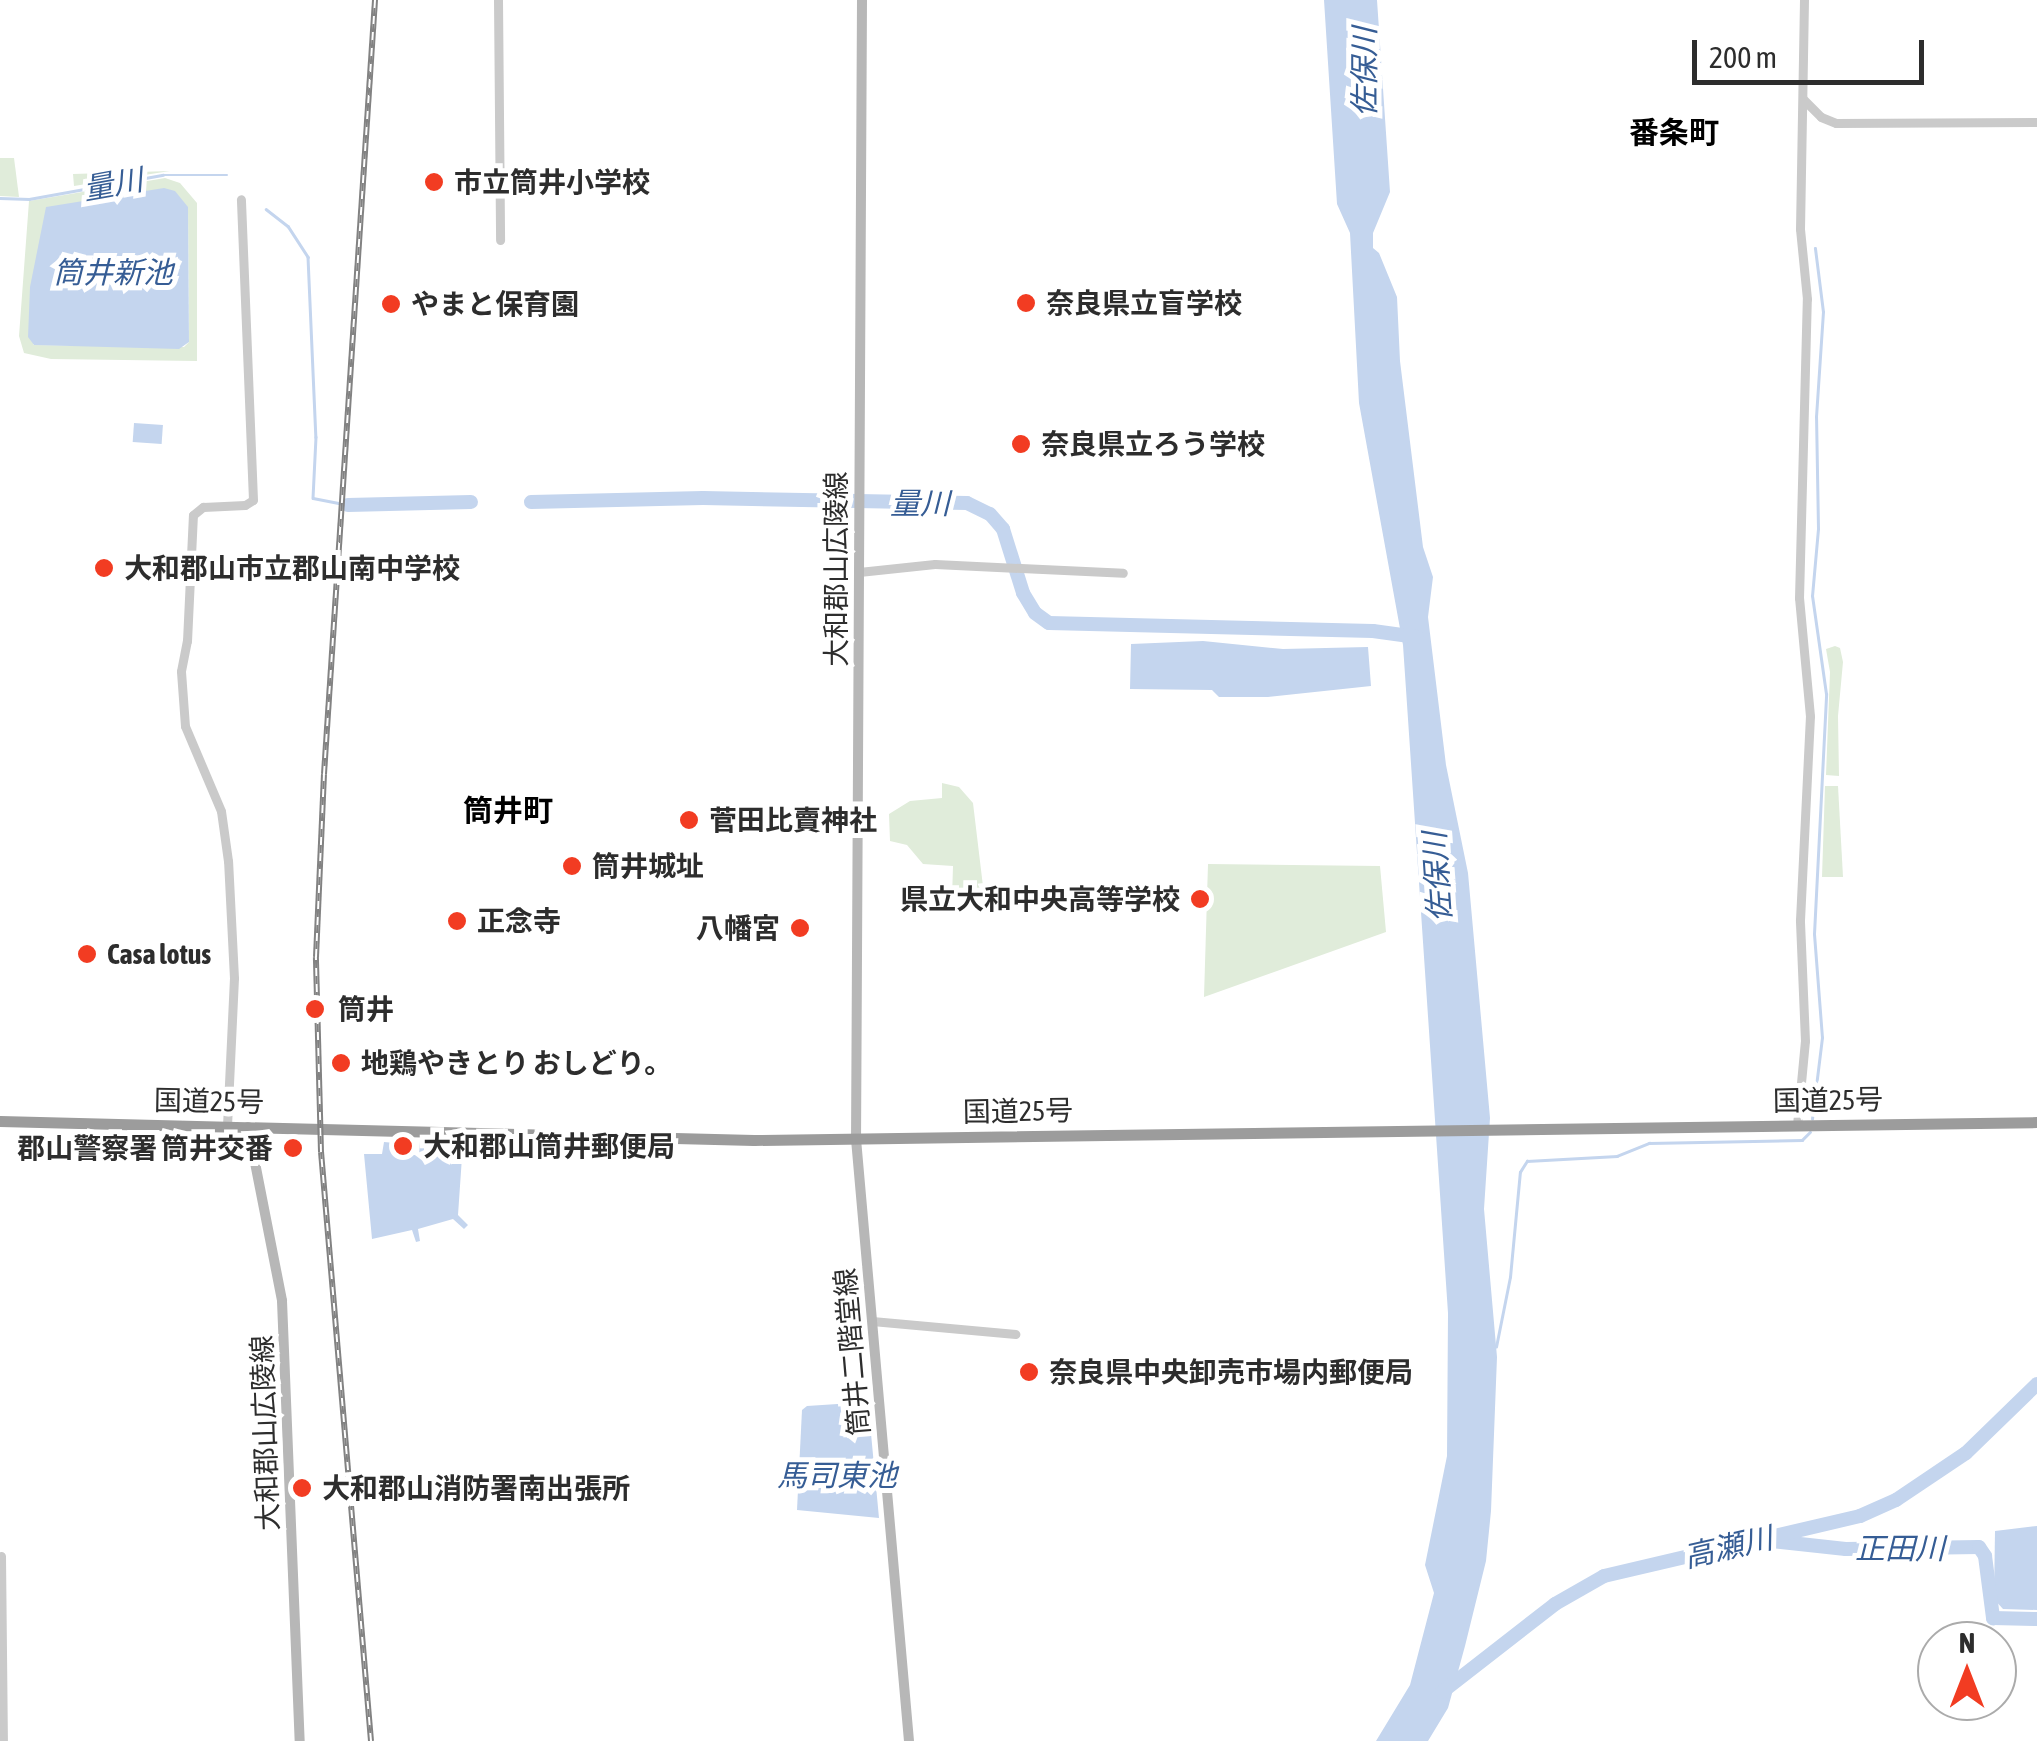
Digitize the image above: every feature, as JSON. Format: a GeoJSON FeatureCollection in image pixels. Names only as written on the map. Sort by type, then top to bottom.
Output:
{"type":"FeatureCollection","features":[{"type":"Feature","properties":{"kind":"highway","name":"国道25号"},"geometry":{"type":"LineString","coordinates":[[0,1121],[589,1139],[2037,1122]]}},
{"type":"Feature","properties":{"kind":"main road","name":"大和郡山広陵線"},"geometry":{"type":"LineString","coordinates":[[856,1138],[862,0]]}},
{"type":"Feature","properties":{"kind":"main road","name":"大和郡山広陵線"},"geometry":{"type":"LineString","coordinates":[[248,1127],[282,1300],[300,1741]]}},
{"type":"Feature","properties":{"kind":"main road","name":"筒井二階堂線"},"geometry":{"type":"LineString","coordinates":[[856,1138],[909,1741]]}},
{"type":"Feature","properties":{"kind":"street"},"geometry":{"type":"LineString","coordinates":[[498,0],[500,240]]}},
{"type":"Feature","properties":{"kind":"street"},"geometry":{"type":"LineString","coordinates":[[1804,0],[1800,229],[1808,300],[1798,598],[1810,716],[1800,920],[1806,1125]]}},
{"type":"Feature","properties":{"kind":"street"},"geometry":{"type":"LineString","coordinates":[[1804,99],[1821,117],[1836,123],[2037,122]]}},
{"type":"Feature","properties":{"kind":"street"},"geometry":{"type":"LineString","coordinates":[[228,1126],[234,978],[228,860],[221,810],[185,726],[182,671],[193,515],[204,508],[246,505],[253,500],[241,199]]}},
{"type":"Feature","properties":{"kind":"street"},"geometry":{"type":"LineString","coordinates":[[859,572],[934,564],[1123,573]]}},
{"type":"Feature","properties":{"kind":"street"},"geometry":{"type":"LineString","coordinates":[[872,1320],[1015,1334]]}},
{"type":"Feature","properties":{"kind":"street"},"geometry":{"type":"LineString","coordinates":[[1,1556],[3,1741]]}},
{"type":"Feature","properties":{"kind":"green space"},"geometry":{"type":"Polygon","coordinates":[[[0,158],[14,158],[19,197],[0,196],[0,158]]]}},
{"type":"Feature","properties":{"kind":"green space"},"geometry":{"type":"Polygon","coordinates":[[[170,171],[74,186],[73,174],[170,171]]]}},
{"type":"Feature","properties":{"kind":"green space"},"geometry":{"type":"Polygon","coordinates":[[[165,178],[180,183],[197,203],[197,361],[51,359],[24,353],[19,336],[29,201],[165,178]],[[188,207],[33,345],[184,347],[189,342],[188,207]]]}},
{"type":"Feature","properties":{"kind":"green space"},"geometry":{"type":"Polygon","coordinates":[[[1840,648],[1843,662],[1838,716],[1839,776],[1826,775],[1830,672],[1826,649],[1840,648]]]}},
{"type":"Feature","properties":{"kind":"green space"},"geometry":{"type":"Polygon","coordinates":[[[942,783],[959,787],[973,803],[985,903],[952,898],[953,866],[923,864],[907,845],[890,841],[889,814],[910,801],[942,798],[942,783]]]}},
{"type":"Feature","properties":{"kind":"green space"},"geometry":{"type":"Polygon","coordinates":[[[1825,786],[1838,786],[1843,877],[1822,877],[1825,786]]]}},
{"type":"Feature","properties":{"kind":"green space"},"geometry":{"type":"Polygon","coordinates":[[[1208,864],[1380,866],[1386,932],[1204,997],[1208,864]]]}},
{"type":"Feature","properties":{"kind":"water","name":"佐保川"},"geometry":{"type":"Polygon","coordinates":[[[1324,0],[1377,0],[1390,192],[1373,233],[1373,248],[1379,253],[1397,297],[1400,361],[1423,547],[1433,577],[1428,617],[1446,765],[1468,873],[1490,1118],[1484,1209],[1497,1357],[1491,1511],[1486,1561],[1465,1646],[1448,1708],[1428,1741],[1376,1741],[1410,1685],[1434,1593],[1425,1565],[1447,1456],[1448,1313],[1403,645],[1359,403],[1350,233],[1337,204],[1324,0]]]}},
{"type":"Feature","properties":{"kind":"water","name":"筒井新池"},"geometry":{"type":"Polygon","coordinates":[[[164,188],[175,191],[188,207],[189,342],[179,349],[34,345],[28,337],[30,287],[46,207],[164,188]]]}},
{"type":"Feature","properties":{"kind":"water"},"geometry":{"type":"Polygon","coordinates":[[[134,423],[163,425],[162,444],[133,442],[134,423]]]}},
{"type":"Feature","properties":{"kind":"water"},"geometry":{"type":"Polygon","coordinates":[[[1203,641],[1283,649],[1368,647],[1371,686],[1268,697],[1219,697],[1212,690],[1130,689],[1131,644],[1203,641]]]}},
{"type":"Feature","properties":{"kind":"water"},"geometry":{"type":"Polygon","coordinates":[[[420,1141],[424,1141],[424,1157],[453,1153],[454,1142],[472,1148],[462,1157],[458,1215],[468,1225],[464,1229],[453,1219],[418,1229],[420,1241],[416,1242],[412,1230],[372,1239],[364,1154],[382,1154],[384,1142],[395,1143],[396,1155],[419,1155],[420,1141]]]}},
{"type":"Feature","properties":{"kind":"water","name":"馬司東池"},"geometry":{"type":"Polygon","coordinates":[[[868,1402],[879,1518],[797,1510],[802,1410],[807,1406],[868,1402]]]}},
{"type":"Feature","properties":{"kind":"water"},"geometry":{"type":"Polygon","coordinates":[[[2037,1526],[2037,1610],[2003,1609],[1994,1599],[1995,1531],[2037,1526]]]}},
{"type":"Feature","properties":{"kind":"waterway","name":"量川"},"geometry":{"type":"LineString","coordinates":[[0,198],[29,199],[163,175],[227,175]]}},
{"type":"Feature","properties":{"kind":"waterway","name":"量川"},"geometry":{"type":"LineString","coordinates":[[266,209],[288,226],[308,257],[316,437],[313,498],[348,505]]}},
{"type":"Feature","properties":{"kind":"waterway"},"geometry":{"type":"LineString","coordinates":[[1812,1119],[1822,1038],[1814,934],[1826,694],[1812,596],[1818,529],[1816,417],[1823,312],[1815,249]]}},
{"type":"Feature","properties":{"kind":"waterway","name":"量川"},"geometry":{"type":"LineString","coordinates":[[531,502],[703,498],[967,503],[990,514],[1003,529],[1023,593],[1035,613],[1049,623],[1373,631],[1417,637]]}},
{"type":"Feature","properties":{"kind":"waterway","name":"量川"},"geometry":{"type":"LineString","coordinates":[[348,505],[471,502]]}},
{"type":"Feature","properties":{"kind":"waterway"},"geometry":{"type":"LineString","coordinates":[[1496,1347],[1510,1277],[1520,1172],[1527,1161],[1617,1156],[1649,1143],[1802,1140],[1810,1132]]}},
{"type":"Feature","properties":{"kind":"waterway","name":"高瀬川"},"geometry":{"type":"LineString","coordinates":[[1442,1692],[1555,1604],[1604,1576],[1860,1516],[1896,1500],[1966,1453],[2037,1384]]}},
{"type":"Feature","properties":{"kind":"waterway","name":"正田川"},"geometry":{"type":"LineString","coordinates":[[1772,1541],[1846,1549],[1979,1547],[1985,1556],[1993,1618],[2037,1619]]}},
{"type":"Feature","properties":{"kind":"railway"},"geometry":{"type":"LineString","coordinates":[[371,1741],[321,1152],[316,957],[324,774],[375,0]]}},
{"type":"Feature","properties":{"kind":"place","name":"市立筒井小学校"},"geometry":{"type":"Point","coordinates":[434,182]}},
{"type":"Feature","properties":{"kind":"place","name":"奈良県立盲学校"},"geometry":{"type":"Point","coordinates":[1026,303]}},
{"type":"Feature","properties":{"kind":"place","name":"やまと保育園"},"geometry":{"type":"Point","coordinates":[391,304]}},
{"type":"Feature","properties":{"kind":"place","name":"奈良県立ろう学校"},"geometry":{"type":"Point","coordinates":[1021,444]}},
{"type":"Feature","properties":{"kind":"place","name":"大和郡山市立郡山南中学校"},"geometry":{"type":"Point","coordinates":[104,568]}},
{"type":"Feature","properties":{"kind":"place","name":"菅田比賣神社"},"geometry":{"type":"Point","coordinates":[689,820]}},
{"type":"Feature","properties":{"kind":"place","name":"筒井城址"},"geometry":{"type":"Point","coordinates":[572,866]}},
{"type":"Feature","properties":{"kind":"place","name":"県立大和中央高等学校"},"geometry":{"type":"Point","coordinates":[1200,899]}},
{"type":"Feature","properties":{"kind":"place","name":"正念寺"},"geometry":{"type":"Point","coordinates":[457,921]}},
{"type":"Feature","properties":{"kind":"place","name":"八幡宮"},"geometry":{"type":"Point","coordinates":[800,928]}},
{"type":"Feature","properties":{"kind":"place","name":"Casa lotus"},"geometry":{"type":"Point","coordinates":[87,954]}},
{"type":"Feature","properties":{"kind":"place","name":"筒井"},"geometry":{"type":"Point","coordinates":[315,1009]}},
{"type":"Feature","properties":{"kind":"place","name":"地鶏やきとり おしどり。"},"geometry":{"type":"Point","coordinates":[341,1063]}},
{"type":"Feature","properties":{"kind":"place","name":"大和郡山筒井郵便局"},"geometry":{"type":"Point","coordinates":[403,1146]}},
{"type":"Feature","properties":{"kind":"place","name":"郡山警察署 筒井交番"},"geometry":{"type":"Point","coordinates":[293,1148]}},
{"type":"Feature","properties":{"kind":"place","name":"奈良県中央卸売市場内郵便局"},"geometry":{"type":"Point","coordinates":[1029,1372]}},
{"type":"Feature","properties":{"kind":"place","name":"大和郡山消防署南出張所"},"geometry":{"type":"Point","coordinates":[302,1488]}},
{"type":"Feature","properties":{"kind":"district","name":"番条町"},"geometry":{"type":"Point","coordinates":[1674,132]}},
{"type":"Feature","properties":{"kind":"district","name":"筒井町"},"geometry":{"type":"Point","coordinates":[508,810]}}]}
